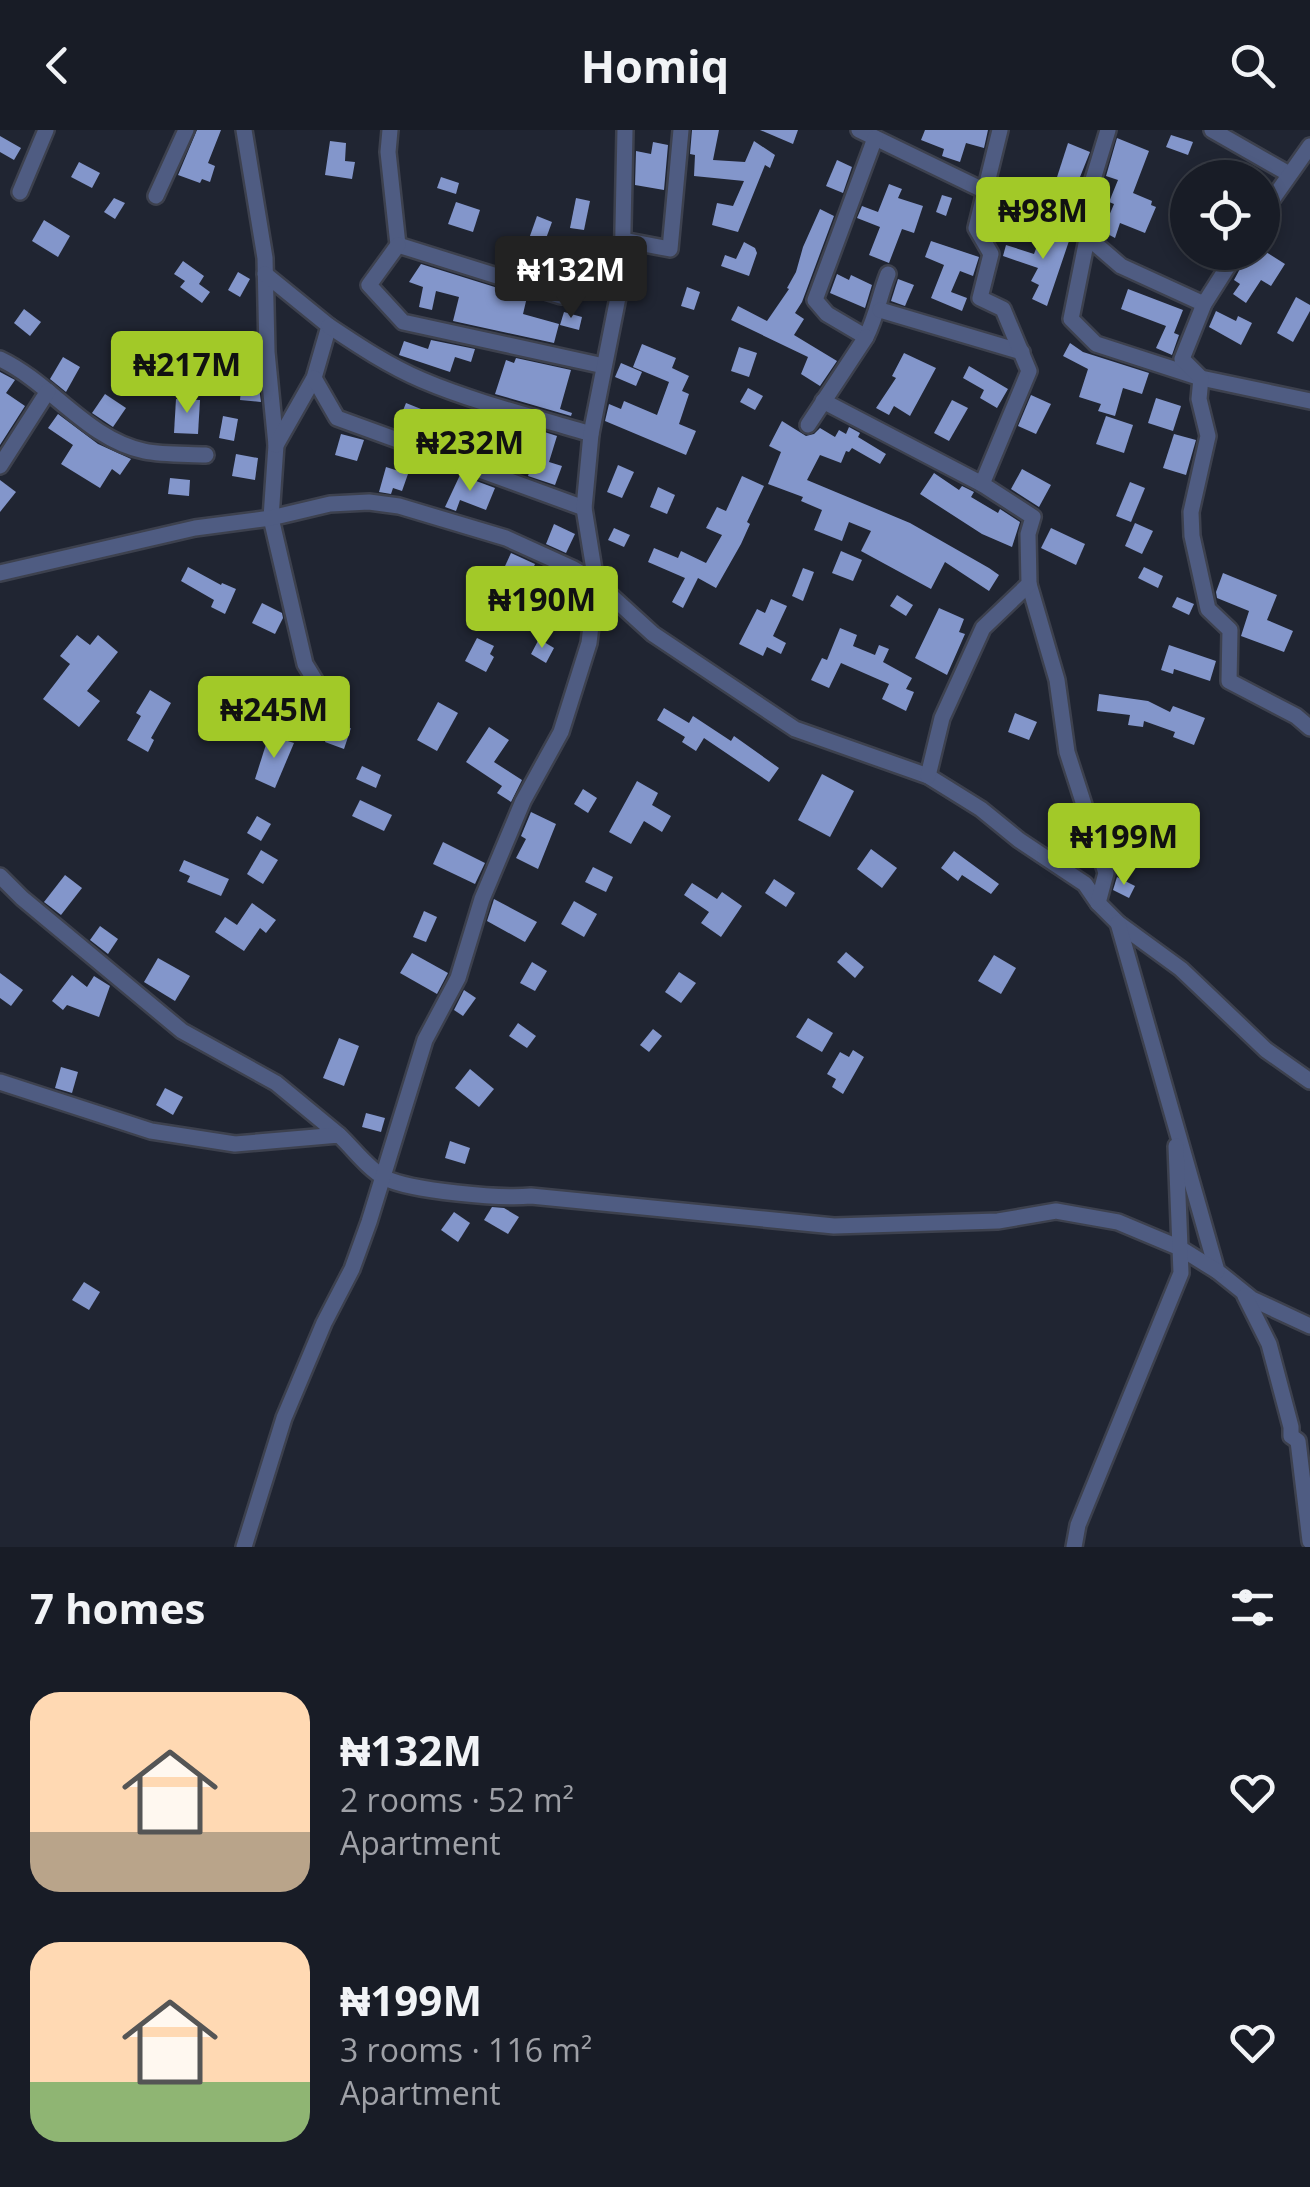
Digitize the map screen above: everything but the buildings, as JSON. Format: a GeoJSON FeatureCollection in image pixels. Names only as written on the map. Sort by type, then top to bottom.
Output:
{"type":"FeatureCollection","features":[{"type":"Feature","properties":{"kind":"street"},"geometry":{"type":"LineString","coordinates":[[20,192],[46,130]]}},
{"type":"Feature","properties":{"kind":"street"},"geometry":{"type":"LineString","coordinates":[[156,196],[186,130]]}},
{"type":"Feature","properties":{"kind":"street"},"geometry":{"type":"LineString","coordinates":[[244,130],[258,201],[266,274],[267,352],[276,445],[271,518],[305,664],[340,721]]}},
{"type":"Feature","properties":{"kind":"street"},"geometry":{"type":"LineString","coordinates":[[390,130],[388,152],[398,246],[369,284],[404,322],[604,366]]}},
{"type":"Feature","properties":{"kind":"street"},"geometry":{"type":"LineString","coordinates":[[244,1547],[284,1418],[324,1323],[352,1269],[424,1040],[458,978],[482,899],[523,801],[561,732],[589,643],[596,582],[584,508],[591,434],[622,278],[625,130]]}},
{"type":"Feature","properties":{"kind":"street"},"geometry":{"type":"LineString","coordinates":[[623,240],[670,249],[681,130]]}},
{"type":"Feature","properties":{"kind":"street"},"geometry":{"type":"LineString","coordinates":[[859,130],[1082,234],[1121,266],[1204,304]]}},
{"type":"Feature","properties":{"kind":"street"},"geometry":{"type":"LineString","coordinates":[[982,484],[1029,371],[1003,310],[980,298],[991,254],[976,228],[1000,130]]}},
{"type":"Feature","properties":{"kind":"street"},"geometry":{"type":"LineString","coordinates":[[1108,130],[1082,234],[1071,319],[1096,344],[1201,378],[1310,401]]}},
{"type":"Feature","properties":{"kind":"street"},"geometry":{"type":"LineString","coordinates":[[1212,130],[1290,174]]}},
{"type":"Feature","properties":{"kind":"street"},"geometry":{"type":"LineString","coordinates":[[866,336],[828,314],[815,300],[875,138]]}},
{"type":"Feature","properties":{"kind":"street"},"geometry":{"type":"LineString","coordinates":[[1280,188],[1310,146]]}},
{"type":"Feature","properties":{"kind":"street"},"geometry":{"type":"LineString","coordinates":[[398,246],[560,296],[571,264],[622,278]]}},
{"type":"Feature","properties":{"kind":"street"},"geometry":{"type":"LineString","coordinates":[[1201,378],[1182,359],[1204,304],[1226,270]]}},
{"type":"Feature","properties":{"kind":"street"},"geometry":{"type":"LineString","coordinates":[[266,274],[329,326],[374,356],[422,380],[591,434]]}},
{"type":"Feature","properties":{"kind":"street"},"geometry":{"type":"LineString","coordinates":[[808,425],[880,310],[879,297],[888,274]]}},
{"type":"Feature","properties":{"kind":"street"},"geometry":{"type":"LineString","coordinates":[[880,310],[1022,352]]}},
{"type":"Feature","properties":{"kind":"street"},"geometry":{"type":"LineString","coordinates":[[276,445],[314,378],[329,326]]}},
{"type":"Feature","properties":{"kind":"street"},"geometry":{"type":"LineString","coordinates":[[0,360],[22,370],[96,430],[142,451],[206,455]]}},
{"type":"Feature","properties":{"kind":"street"},"geometry":{"type":"LineString","coordinates":[[314,378],[337,418],[584,508]]}},
{"type":"Feature","properties":{"kind":"street"},"geometry":{"type":"LineString","coordinates":[[1201,378],[1199,399],[1208,436],[1191,512],[1192,536],[1208,609],[1230,630],[1229,681],[1296,716],[1310,728]]}},
{"type":"Feature","properties":{"kind":"street"},"geometry":{"type":"LineString","coordinates":[[0,466],[48,391]]}},
{"type":"Feature","properties":{"kind":"street"},"geometry":{"type":"LineString","coordinates":[[823,401],[982,484],[1033,517],[1028,534],[1029,584],[1057,680],[1067,752],[1106,873],[1098,903]]}},
{"type":"Feature","properties":{"kind":"street"},"geometry":{"type":"LineString","coordinates":[[0,573],[195,528],[271,518],[330,504],[368,502],[399,506],[506,538],[596,582],[653,634],[795,729],[928,776],[981,810],[1084,884],[1118,923],[1181,969],[1266,1050],[1310,1081]]}},
{"type":"Feature","properties":{"kind":"street"},"geometry":{"type":"LineString","coordinates":[[928,776],[942,718],[983,628],[1029,584]]}},
{"type":"Feature","properties":{"kind":"street"},"geometry":{"type":"LineString","coordinates":[[0,876],[182,1031],[276,1083],[383,1177],[405,1184],[512,1198],[531,1196],[834,1226],[998,1220],[1056,1211],[1118,1222],[1180,1248],[1218,1271],[1252,1300],[1310,1326]]}},
{"type":"Feature","properties":{"kind":"street"},"geometry":{"type":"LineString","coordinates":[[1118,923],[1218,1271]]}},
{"type":"Feature","properties":{"kind":"street"},"geometry":{"type":"LineString","coordinates":[[0,1082],[168,1134],[235,1144],[339,1136]]}},
{"type":"Feature","properties":{"kind":"street"},"geometry":{"type":"LineString","coordinates":[[1074,1547],[1078,1525],[1181,1272],[1175,1122]]}},
{"type":"Feature","properties":{"kind":"street"},"geometry":{"type":"LineString","coordinates":[[1243,1292],[1270,1344],[1290,1436],[1298,1441],[1310,1541]]}}]}
